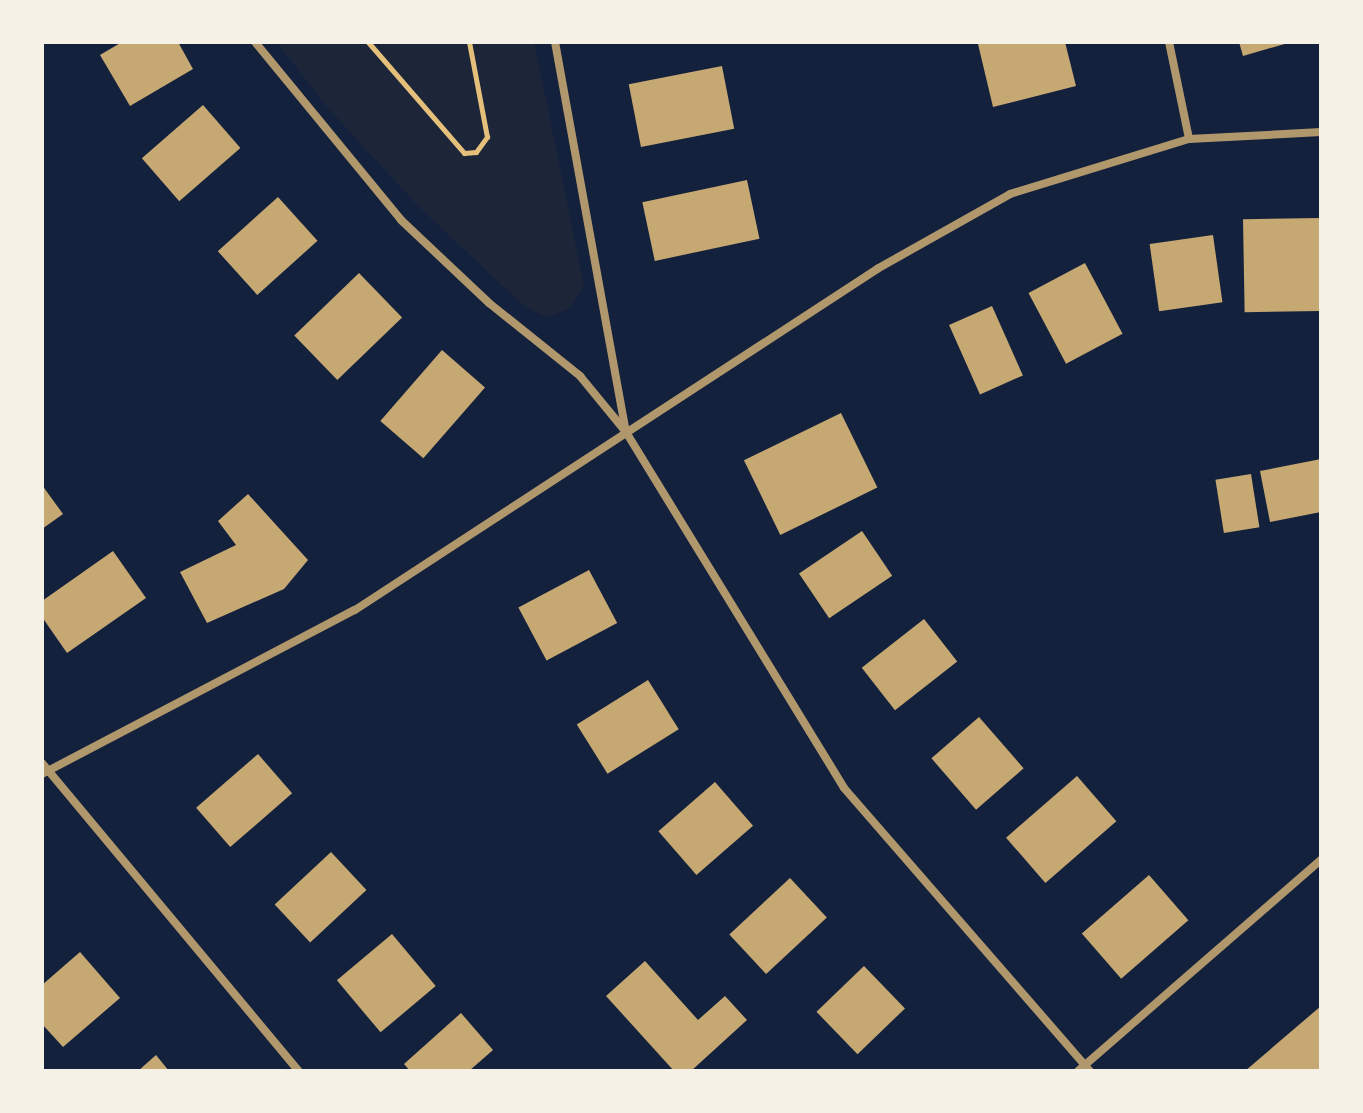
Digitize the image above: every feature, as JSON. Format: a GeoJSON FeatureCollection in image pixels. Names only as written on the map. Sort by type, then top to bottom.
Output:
{"type":"FeatureCollection","features":[{"type":"Feature","properties":{"kind":"street"},"geometry":{"type":"LineString","coordinates":[[255,42],[401,220],[489,303],[580,376],[626,432],[844,788],[1084,1069],[1321,860]]}},
{"type":"Feature","properties":{"kind":"street"},"geometry":{"type":"LineString","coordinates":[[555,42],[626,432]]}},
{"type":"Feature","properties":{"kind":"street"},"geometry":{"type":"LineString","coordinates":[[1169,42],[1189,139]]}},
{"type":"Feature","properties":{"kind":"street"},"geometry":{"type":"LineString","coordinates":[[45,773],[355,610],[877,269],[1010,194],[1189,139],[1321,132]]}},
{"type":"Feature","properties":{"kind":"street"},"geometry":{"type":"LineString","coordinates":[[42,763],[45,773],[299,1071]]}},
{"type":"Feature","properties":{"kind":"path"},"geometry":{"type":"LineString","coordinates":[[368,42],[464,153],[476,152],[487,137],[469,42]]}},
{"type":"Feature","properties":{"kind":"shaded area"},"geometry":{"type":"Polygon","coordinates":[[[277,42],[534,42],[584,285],[570,308],[547,318],[523,305],[419,207],[326,106],[277,42]]]}},
{"type":"Feature","properties":{"kind":"building"},"geometry":{"type":"Polygon","coordinates":[[[122,42],[178,42],[193,69],[130,106],[100,55],[122,42]]]}},
{"type":"Feature","properties":{"kind":"building"},"geometry":{"type":"Polygon","coordinates":[[[1065,42],[1076,86],[993,107],[978,44],[1065,42]]]}},
{"type":"Feature","properties":{"kind":"building"},"geometry":{"type":"Polygon","coordinates":[[[1239,42],[1288,42],[1288,43],[1243,56],[1239,42]]]}},
{"type":"Feature","properties":{"kind":"building"},"geometry":{"type":"Polygon","coordinates":[[[722,66],[734,129],[641,147],[629,84],[722,66]]]}},
{"type":"Feature","properties":{"kind":"building"},"geometry":{"type":"Polygon","coordinates":[[[203,105],[240,148],[179,201],[142,158],[203,105]]]}},
{"type":"Feature","properties":{"kind":"building"},"geometry":{"type":"Polygon","coordinates":[[[747,180],[759,239],[655,261],[642,202],[747,180]]]}},
{"type":"Feature","properties":{"kind":"building"},"geometry":{"type":"Polygon","coordinates":[[[278,197],[317,241],[257,295],[218,251],[278,197]]]}},
{"type":"Feature","properties":{"kind":"building"},"geometry":{"type":"Polygon","coordinates":[[[1319,218],[1321,311],[1245,312],[1243,219],[1319,218]]]}},
{"type":"Feature","properties":{"kind":"building"},"geometry":{"type":"Polygon","coordinates":[[[1213,235],[1222,302],[1159,311],[1150,244],[1213,235]]]}},
{"type":"Feature","properties":{"kind":"building"},"geometry":{"type":"Polygon","coordinates":[[[1085,263],[1123,334],[1066,364],[1028,293],[1085,263]]]}},
{"type":"Feature","properties":{"kind":"building"},"geometry":{"type":"Polygon","coordinates":[[[359,273],[402,318],[337,380],[294,336],[359,273]]]}},
{"type":"Feature","properties":{"kind":"building"},"geometry":{"type":"Polygon","coordinates":[[[992,306],[1023,375],[980,395],[949,325],[992,306]]]}},
{"type":"Feature","properties":{"kind":"building"},"geometry":{"type":"Polygon","coordinates":[[[442,350],[485,387],[423,458],[380,421],[442,350]]]}},
{"type":"Feature","properties":{"kind":"building"},"geometry":{"type":"Polygon","coordinates":[[[841,413],[877,488],[780,535],[744,460],[841,413]]]}},
{"type":"Feature","properties":{"kind":"building"},"geometry":{"type":"Polygon","coordinates":[[[1321,459],[1321,512],[1270,522],[1260,471],[1321,459]]]}},
{"type":"Feature","properties":{"kind":"building"},"geometry":{"type":"Polygon","coordinates":[[[1251,474],[1259,527],[1224,533],[1215,480],[1251,474]]]}},
{"type":"Feature","properties":{"kind":"building"},"geometry":{"type":"Polygon","coordinates":[[[42,485],[63,514],[42,529],[42,485]]]}},
{"type":"Feature","properties":{"kind":"building"},"geometry":{"type":"Polygon","coordinates":[[[248,494],[308,560],[284,589],[207,623],[180,572],[236,545],[218,521],[248,494]]]}},
{"type":"Feature","properties":{"kind":"building"},"geometry":{"type":"Polygon","coordinates":[[[862,531],[892,576],[829,618],[799,573],[862,531]]]}},
{"type":"Feature","properties":{"kind":"building"},"geometry":{"type":"Polygon","coordinates":[[[113,551],[146,598],[67,653],[42,617],[42,601],[113,551]]]}},
{"type":"Feature","properties":{"kind":"building"},"geometry":{"type":"Polygon","coordinates":[[[589,570],[617,623],[547,661],[518,608],[589,570]]]}},
{"type":"Feature","properties":{"kind":"building"},"geometry":{"type":"Polygon","coordinates":[[[924,619],[957,662],[895,710],[862,668],[924,619]]]}},
{"type":"Feature","properties":{"kind":"building"},"geometry":{"type":"Polygon","coordinates":[[[648,680],[679,729],[607,774],[577,725],[648,680]]]}},
{"type":"Feature","properties":{"kind":"building"},"geometry":{"type":"Polygon","coordinates":[[[979,717],[1024,768],[976,810],[931,758],[979,717]]]}},
{"type":"Feature","properties":{"kind":"building"},"geometry":{"type":"Polygon","coordinates":[[[258,754],[292,793],[230,847],[196,808],[258,754]]]}},
{"type":"Feature","properties":{"kind":"building"},"geometry":{"type":"Polygon","coordinates":[[[1077,776],[1116,821],[1045,883],[1006,838],[1077,776]]]}},
{"type":"Feature","properties":{"kind":"building"},"geometry":{"type":"Polygon","coordinates":[[[715,782],[753,826],[696,875],[658,831],[715,782]]]}},
{"type":"Feature","properties":{"kind":"building"},"geometry":{"type":"Polygon","coordinates":[[[331,852],[366,890],[310,943],[275,905],[331,852]]]}},
{"type":"Feature","properties":{"kind":"building"},"geometry":{"type":"Polygon","coordinates":[[[1149,875],[1188,920],[1121,979],[1082,933],[1149,875]]]}},
{"type":"Feature","properties":{"kind":"building"},"geometry":{"type":"Polygon","coordinates":[[[790,878],[827,917],[766,974],[729,935],[790,878]]]}},
{"type":"Feature","properties":{"kind":"building"},"geometry":{"type":"Polygon","coordinates":[[[392,934],[436,986],[381,1032],[337,980],[392,934]]]}},
{"type":"Feature","properties":{"kind":"building"},"geometry":{"type":"Polygon","coordinates":[[[80,952],[120,998],[63,1047],[42,1024],[42,985],[80,952]]]}},
{"type":"Feature","properties":{"kind":"building"},"geometry":{"type":"Polygon","coordinates":[[[645,961],[698,1020],[725,996],[747,1020],[691,1071],[674,1071],[606,996],[645,961]]]}},
{"type":"Feature","properties":{"kind":"building"},"geometry":{"type":"Polygon","coordinates":[[[864,966],[905,1008],[858,1054],[817,1012],[864,966]]]}},
{"type":"Feature","properties":{"kind":"building"},"geometry":{"type":"Polygon","coordinates":[[[1321,1006],[1321,1071],[1245,1071],[1321,1006]]]}},
{"type":"Feature","properties":{"kind":"building"},"geometry":{"type":"Polygon","coordinates":[[[461,1013],[493,1050],[469,1071],[410,1071],[404,1064],[461,1013]]]}},
{"type":"Feature","properties":{"kind":"building"},"geometry":{"type":"Polygon","coordinates":[[[156,1055],[169,1071],[138,1071],[156,1055]]]}}]}
